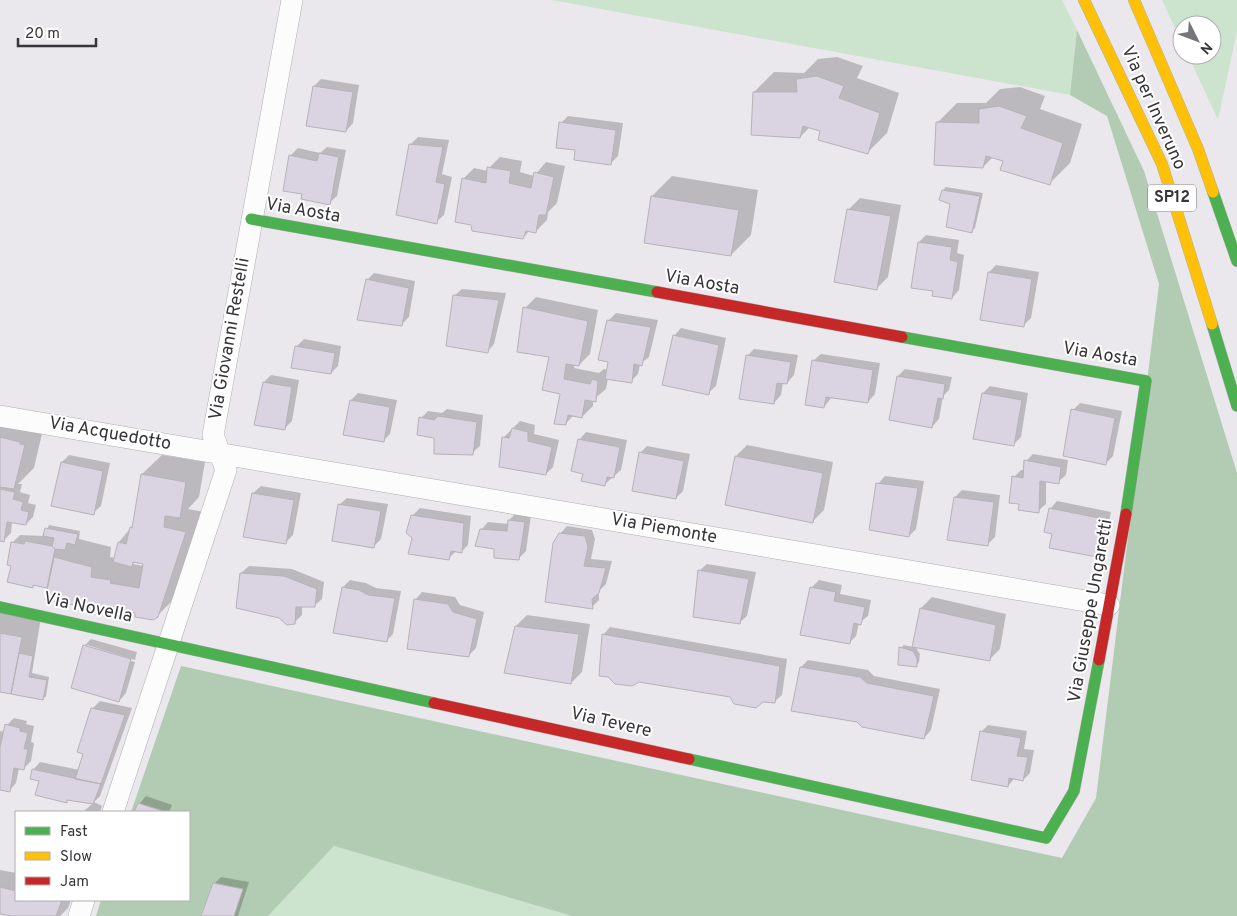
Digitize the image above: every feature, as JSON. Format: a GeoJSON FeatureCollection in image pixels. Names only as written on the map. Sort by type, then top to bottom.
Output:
{"type":"FeatureCollection","features":[{"type":"Feature","properties":{"kind":"street","name":"Via Giovanni Restelli"},"geometry":{"type":"LineString","coordinates":[[113,811],[226,470],[213,435],[292,0]]}},
{"type":"Feature","properties":{"kind":"street","name":"Via per Inveruno"},"geometry":{"type":"LineString","coordinates":[[1084,0],[1162,164],[1237,406]]}},
{"type":"Feature","properties":{"kind":"street","name":"Via per Inveruno"},"geometry":{"type":"LineString","coordinates":[[1134,0],[1198,149],[1237,261]]}},
{"type":"Feature","properties":{"kind":"street","name":"Via Aosta"},"geometry":{"type":"LineString","coordinates":[[251,219],[1146,381]]}},
{"type":"Feature","properties":{"kind":"street","name":"Via Giuseppe Ungaretti"},"geometry":{"type":"LineString","coordinates":[[1046,838],[1074,791],[1128,504],[1146,381]]}},
{"type":"Feature","properties":{"kind":"street","name":"Via Acquedotto"},"geometry":{"type":"LineString","coordinates":[[0,416],[219,453]]}},
{"type":"Feature","properties":{"kind":"street","name":"Via Piemonte"},"geometry":{"type":"LineString","coordinates":[[219,453],[1109,605]]}},
{"type":"Feature","properties":{"kind":"street","name":"Via Novella"},"geometry":{"type":"LineString","coordinates":[[0,607],[168,642]]}},
{"type":"Feature","properties":{"kind":"street","name":"Via Tevere"},"geometry":{"type":"LineString","coordinates":[[168,642],[1046,838]]}},
{"type":"Feature","properties":{"kind":"street"},"geometry":{"type":"LineString","coordinates":[[78,916],[84,901]]}},
{"type":"Feature","properties":{"kind":"green space"},"geometry":{"type":"Polygon","coordinates":[[[552,0],[1062,0],[1077,30],[1070,95],[552,0]]]}},
{"type":"Feature","properties":{"kind":"green space"},"geometry":{"type":"Polygon","coordinates":[[[1162,0],[1237,0],[1237,31],[1218,120],[1193,65],[1222,65],[1222,15],[1172,15],[1172,22],[1162,0]]]}},
{"type":"Feature","properties":{"kind":"green space"},"geometry":{"type":"Polygon","coordinates":[[[1077,30],[1144,171],[1237,473],[1237,916],[572,916],[334,846],[268,916],[96,916],[101,901],[190,901],[190,811],[131,811],[181,666],[1062,858],[1096,798],[1159,284],[1107,116],[1070,95],[1077,30]]]}},
{"type":"Feature","properties":{"kind":"green space"},"geometry":{"type":"Polygon","coordinates":[[[334,846],[572,916],[268,916],[334,846]]]}},
{"type":"Feature","properties":{"kind":"building"},"geometry":{"type":"Polygon","coordinates":[[[817,76],[844,86],[839,98],[880,113],[868,154],[818,140],[820,131],[803,126],[800,138],[751,135],[753,92],[797,92],[796,79],[817,76]]]}},
{"type":"Feature","properties":{"kind":"building"},"geometry":{"type":"Polygon","coordinates":[[[313,86],[353,92],[346,132],[306,126],[313,86]]]}},
{"type":"Feature","properties":{"kind":"building"},"geometry":{"type":"Polygon","coordinates":[[[999,106],[1027,116],[1021,128],[1063,143],[1050,185],[1000,170],[1003,161],[986,156],[983,168],[934,165],[936,122],[979,123],[979,109],[999,106]]]}},
{"type":"Feature","properties":{"kind":"building"},"geometry":{"type":"Polygon","coordinates":[[[559,122],[616,130],[611,165],[574,160],[575,150],[556,148],[559,122]]]}},
{"type":"Feature","properties":{"kind":"building"},"geometry":{"type":"Polygon","coordinates":[[[409,144],[443,147],[436,182],[445,184],[437,224],[396,215],[409,144]]]}},
{"type":"Feature","properties":{"kind":"building"},"geometry":{"type":"Polygon","coordinates":[[[319,153],[339,157],[330,205],[301,199],[302,194],[283,191],[289,155],[317,161],[319,153]]]}},
{"type":"Feature","properties":{"kind":"building"},"geometry":{"type":"Polygon","coordinates":[[[487,167],[511,171],[509,183],[531,188],[534,172],[554,177],[546,215],[539,215],[536,233],[526,231],[523,239],[472,231],[471,225],[455,222],[462,178],[486,183],[487,167]]]}},
{"type":"Feature","properties":{"kind":"building"},"geometry":{"type":"Polygon","coordinates":[[[942,190],[980,196],[972,233],[946,227],[950,204],[939,200],[942,190]]]}},
{"type":"Feature","properties":{"kind":"building"},"geometry":{"type":"Polygon","coordinates":[[[651,196],[739,210],[731,256],[644,243],[651,196]]]}},
{"type":"Feature","properties":{"kind":"building"},"geometry":{"type":"Polygon","coordinates":[[[847,209],[891,216],[877,290],[834,282],[847,209]]]}},
{"type":"Feature","properties":{"kind":"building"},"geometry":{"type":"Polygon","coordinates":[[[918,242],[952,247],[950,260],[958,262],[952,299],[932,296],[933,291],[911,288],[918,242]]]}},
{"type":"Feature","properties":{"kind":"building"},"geometry":{"type":"Polygon","coordinates":[[[988,272],[1032,279],[1024,327],[980,320],[988,272]]]}},
{"type":"Feature","properties":{"kind":"building"},"geometry":{"type":"Polygon","coordinates":[[[366,279],[409,288],[402,326],[357,320],[366,279]]]}},
{"type":"Feature","properties":{"kind":"building"},"geometry":{"type":"Polygon","coordinates":[[[453,295],[499,300],[488,353],[446,346],[453,295]]]}},
{"type":"Feature","properties":{"kind":"building"},"geometry":{"type":"Polygon","coordinates":[[[523,307],[588,321],[579,366],[566,364],[564,379],[590,384],[592,379],[598,381],[596,402],[585,400],[582,418],[568,415],[566,425],[554,424],[560,394],[542,390],[549,357],[517,352],[523,307]]]}},
{"type":"Feature","properties":{"kind":"building"},"geometry":{"type":"Polygon","coordinates":[[[607,320],[651,327],[642,366],[634,364],[632,383],[605,379],[608,362],[598,360],[607,320]]]}},
{"type":"Feature","properties":{"kind":"building"},"geometry":{"type":"Polygon","coordinates":[[[673,335],[719,345],[709,395],[662,385],[673,335]]]}},
{"type":"Feature","properties":{"kind":"building"},"geometry":{"type":"Polygon","coordinates":[[[295,346],[335,353],[331,374],[291,368],[295,346]]]}},
{"type":"Feature","properties":{"kind":"building"},"geometry":{"type":"Polygon","coordinates":[[[746,355],[791,362],[787,384],[777,383],[774,404],[739,399],[746,355]]]}},
{"type":"Feature","properties":{"kind":"building"},"geometry":{"type":"Polygon","coordinates":[[[812,360],[873,370],[868,403],[826,397],[824,408],[805,405],[812,360]]]}},
{"type":"Feature","properties":{"kind":"building"},"geometry":{"type":"Polygon","coordinates":[[[897,376],[945,384],[943,399],[938,398],[932,428],[889,420],[897,376]]]}},
{"type":"Feature","properties":{"kind":"building"},"geometry":{"type":"Polygon","coordinates":[[[263,382],[292,387],[285,430],[254,425],[263,382]]]}},
{"type":"Feature","properties":{"kind":"building"},"geometry":{"type":"Polygon","coordinates":[[[982,393],[1022,400],[1014,446],[973,439],[982,393]]]}},
{"type":"Feature","properties":{"kind":"building"},"geometry":{"type":"Polygon","coordinates":[[[350,400],[390,407],[384,442],[343,435],[350,400]]]}},
{"type":"Feature","properties":{"kind":"building"},"geometry":{"type":"Polygon","coordinates":[[[1071,409],[1115,418],[1106,465],[1063,456],[1071,409]]]}},
{"type":"Feature","properties":{"kind":"building"},"geometry":{"type":"Polygon","coordinates":[[[438,416],[477,422],[473,455],[434,454],[434,438],[417,435],[419,417],[434,420],[438,416]]]}},
{"type":"Feature","properties":{"kind":"building"},"geometry":{"type":"Polygon","coordinates":[[[512,428],[528,432],[528,441],[552,447],[546,475],[499,467],[502,437],[509,438],[512,428]]]}},
{"type":"Feature","properties":{"kind":"building"},"geometry":{"type":"Polygon","coordinates":[[[0,437],[25,445],[14,489],[0,487],[0,437]]]}},
{"type":"Feature","properties":{"kind":"building"},"geometry":{"type":"Polygon","coordinates":[[[578,439],[620,447],[614,478],[607,477],[605,486],[581,481],[583,474],[571,471],[578,439]]]}},
{"type":"Feature","properties":{"kind":"building"},"geometry":{"type":"Polygon","coordinates":[[[639,452],[684,461],[676,499],[632,491],[639,452]]]}},
{"type":"Feature","properties":{"kind":"building"},"geometry":{"type":"Polygon","coordinates":[[[735,456],[823,473],[813,523],[725,505],[735,456]]]}},
{"type":"Feature","properties":{"kind":"building"},"geometry":{"type":"Polygon","coordinates":[[[1024,460],[1061,467],[1059,484],[1040,481],[1039,513],[1018,510],[1019,504],[1009,503],[1012,476],[1023,478],[1024,460]]]}},
{"type":"Feature","properties":{"kind":"building"},"geometry":{"type":"Polygon","coordinates":[[[61,462],[103,471],[94,515],[51,506],[61,462]]]}},
{"type":"Feature","properties":{"kind":"building"},"geometry":{"type":"Polygon","coordinates":[[[141,474],[186,482],[180,518],[165,516],[164,527],[186,532],[158,617],[153,620],[135,617],[135,613],[104,607],[103,610],[45,600],[54,557],[92,567],[91,577],[111,580],[110,583],[139,588],[143,564],[133,562],[132,567],[113,562],[118,542],[126,544],[130,527],[132,528],[141,474]]]}},
{"type":"Feature","properties":{"kind":"building"},"geometry":{"type":"Polygon","coordinates":[[[876,483],[918,488],[909,537],[869,530],[876,483]]]}},
{"type":"Feature","properties":{"kind":"building"},"geometry":{"type":"Polygon","coordinates":[[[0,489],[15,492],[13,499],[23,502],[21,510],[29,512],[26,525],[7,522],[4,542],[0,541],[0,489]]]}},
{"type":"Feature","properties":{"kind":"building"},"geometry":{"type":"Polygon","coordinates":[[[252,493],[294,500],[286,544],[243,537],[252,493]]]}},
{"type":"Feature","properties":{"kind":"building"},"geometry":{"type":"Polygon","coordinates":[[[954,497],[994,502],[988,546],[947,540],[954,497]]]}},
{"type":"Feature","properties":{"kind":"building"},"geometry":{"type":"Polygon","coordinates":[[[338,504],[381,511],[374,548],[332,541],[338,504]]]}},
{"type":"Feature","properties":{"kind":"building"},"geometry":{"type":"Polygon","coordinates":[[[1049,508],[1104,519],[1097,557],[1049,548],[1052,534],[1044,532],[1049,508]]]}},
{"type":"Feature","properties":{"kind":"building"},"geometry":{"type":"Polygon","coordinates":[[[411,515],[464,523],[462,553],[451,551],[449,560],[408,554],[412,538],[406,533],[411,515]]]}},
{"type":"Feature","properties":{"kind":"building"},"geometry":{"type":"Polygon","coordinates":[[[508,520],[525,522],[519,560],[494,558],[494,549],[475,546],[480,529],[507,531],[508,520]]]}},
{"type":"Feature","properties":{"kind":"building"},"geometry":{"type":"Polygon","coordinates":[[[45,528],[78,534],[75,545],[67,543],[65,550],[55,549],[52,546],[54,538],[43,536],[45,528]]]}},
{"type":"Feature","properties":{"kind":"building"},"geometry":{"type":"Polygon","coordinates":[[[559,533],[585,536],[588,547],[584,566],[606,568],[599,593],[592,599],[593,609],[545,602],[553,543],[559,533]]]}},
{"type":"Feature","properties":{"kind":"building"},"geometry":{"type":"Polygon","coordinates":[[[25,541],[52,546],[55,549],[47,588],[33,585],[33,588],[7,582],[11,566],[7,565],[11,542],[24,544],[25,541]]]}},
{"type":"Feature","properties":{"kind":"building"},"geometry":{"type":"Polygon","coordinates":[[[698,570],[749,579],[740,624],[693,617],[698,570]]]}},
{"type":"Feature","properties":{"kind":"building"},"geometry":{"type":"Polygon","coordinates":[[[240,573],[284,576],[317,589],[315,607],[296,607],[295,624],[287,625],[279,618],[236,608],[240,573]]]}},
{"type":"Feature","properties":{"kind":"building"},"geometry":{"type":"Polygon","coordinates":[[[342,587],[359,590],[368,595],[395,598],[387,642],[333,633],[342,587]]]}},
{"type":"Feature","properties":{"kind":"building"},"geometry":{"type":"Polygon","coordinates":[[[810,587],[836,592],[834,601],[865,607],[861,625],[854,623],[850,644],[800,635],[810,587]]]}},
{"type":"Feature","properties":{"kind":"building"},"geometry":{"type":"Polygon","coordinates":[[[414,599],[448,604],[453,612],[477,619],[469,657],[407,649],[414,599]]]}},
{"type":"Feature","properties":{"kind":"building"},"geometry":{"type":"Polygon","coordinates":[[[920,608],[996,625],[990,661],[912,647],[920,608]]]}},
{"type":"Feature","properties":{"kind":"building"},"geometry":{"type":"Polygon","coordinates":[[[515,626],[579,634],[571,684],[504,673],[515,626]]]}},
{"type":"Feature","properties":{"kind":"building"},"geometry":{"type":"Polygon","coordinates":[[[0,633],[22,637],[11,694],[0,692],[0,633]]]}},
{"type":"Feature","properties":{"kind":"building"},"geometry":{"type":"Polygon","coordinates":[[[602,634],[780,666],[775,703],[763,702],[756,708],[734,704],[730,697],[639,682],[632,686],[615,684],[608,677],[599,676],[602,634]]]}},
{"type":"Feature","properties":{"kind":"building"},"geometry":{"type":"Polygon","coordinates":[[[83,645],[131,659],[119,702],[71,688],[83,645]]]}},
{"type":"Feature","properties":{"kind":"building"},"geometry":{"type":"Polygon","coordinates":[[[899,647],[913,651],[917,658],[917,667],[898,665],[899,647]]]}},
{"type":"Feature","properties":{"kind":"building"},"geometry":{"type":"Polygon","coordinates":[[[19,653],[33,656],[29,677],[47,680],[43,700],[11,694],[19,653]]]}},
{"type":"Feature","properties":{"kind":"building"},"geometry":{"type":"Polygon","coordinates":[[[800,667],[860,677],[867,683],[934,696],[924,739],[862,727],[857,722],[791,711],[800,667]]]}},
{"type":"Feature","properties":{"kind":"building"},"geometry":{"type":"Polygon","coordinates":[[[91,708],[125,715],[101,784],[75,779],[83,754],[77,752],[91,708]]]}},
{"type":"Feature","properties":{"kind":"building"},"geometry":{"type":"Polygon","coordinates":[[[5,724],[20,728],[20,731],[28,733],[24,749],[28,749],[24,770],[14,768],[10,792],[0,790],[0,748],[5,724]]]}},
{"type":"Feature","properties":{"kind":"building"},"geometry":{"type":"Polygon","coordinates":[[[980,731],[1021,738],[1017,756],[1028,757],[1023,781],[1009,778],[1008,787],[971,780],[980,731]]]}},
{"type":"Feature","properties":{"kind":"building"},"geometry":{"type":"Polygon","coordinates":[[[32,769],[101,784],[93,804],[67,800],[67,803],[35,795],[39,781],[30,779],[32,769]]]}},
{"type":"Feature","properties":{"kind":"building"},"geometry":{"type":"Polygon","coordinates":[[[138,803],[163,811],[134,811],[138,803]]]}},
{"type":"Feature","properties":{"kind":"building"},"geometry":{"type":"Polygon","coordinates":[[[213,883],[243,889],[234,916],[201,916],[213,883]]]}},
{"type":"Feature","properties":{"kind":"building"},"geometry":{"type":"Polygon","coordinates":[[[0,887],[15,891],[15,901],[62,901],[56,916],[12,916],[0,914],[0,887]]]}},
{"type":"Feature","properties":{"kind":"traffic: fast"},"geometry":{"type":"LineString","coordinates":[[1213,192],[1237,261]]}},
{"type":"Feature","properties":{"kind":"traffic: fast"},"geometry":{"type":"LineString","coordinates":[[251,219],[657,292]]}},
{"type":"Feature","properties":{"kind":"traffic: fast"},"geometry":{"type":"LineString","coordinates":[[1212,324],[1237,406]]}},
{"type":"Feature","properties":{"kind":"traffic: fast"},"geometry":{"type":"LineString","coordinates":[[902,337],[1146,381],[1126,514]]}},
{"type":"Feature","properties":{"kind":"traffic: fast"},"geometry":{"type":"LineString","coordinates":[[0,607],[434,703]]}},
{"type":"Feature","properties":{"kind":"traffic: fast"},"geometry":{"type":"LineString","coordinates":[[689,759],[1046,838],[1074,791],[1099,660]]}},
{"type":"Feature","properties":{"kind":"traffic: slow"},"geometry":{"type":"LineString","coordinates":[[1084,0],[1162,164],[1212,324]]}},
{"type":"Feature","properties":{"kind":"traffic: slow"},"geometry":{"type":"LineString","coordinates":[[1134,0],[1198,149],[1213,192]]}},
{"type":"Feature","properties":{"kind":"traffic: jam"},"geometry":{"type":"LineString","coordinates":[[657,292],[902,337]]}},
{"type":"Feature","properties":{"kind":"traffic: jam"},"geometry":{"type":"LineString","coordinates":[[1099,660],[1126,514]]}},
{"type":"Feature","properties":{"kind":"traffic: jam"},"geometry":{"type":"LineString","coordinates":[[434,703],[689,759]]}}]}
